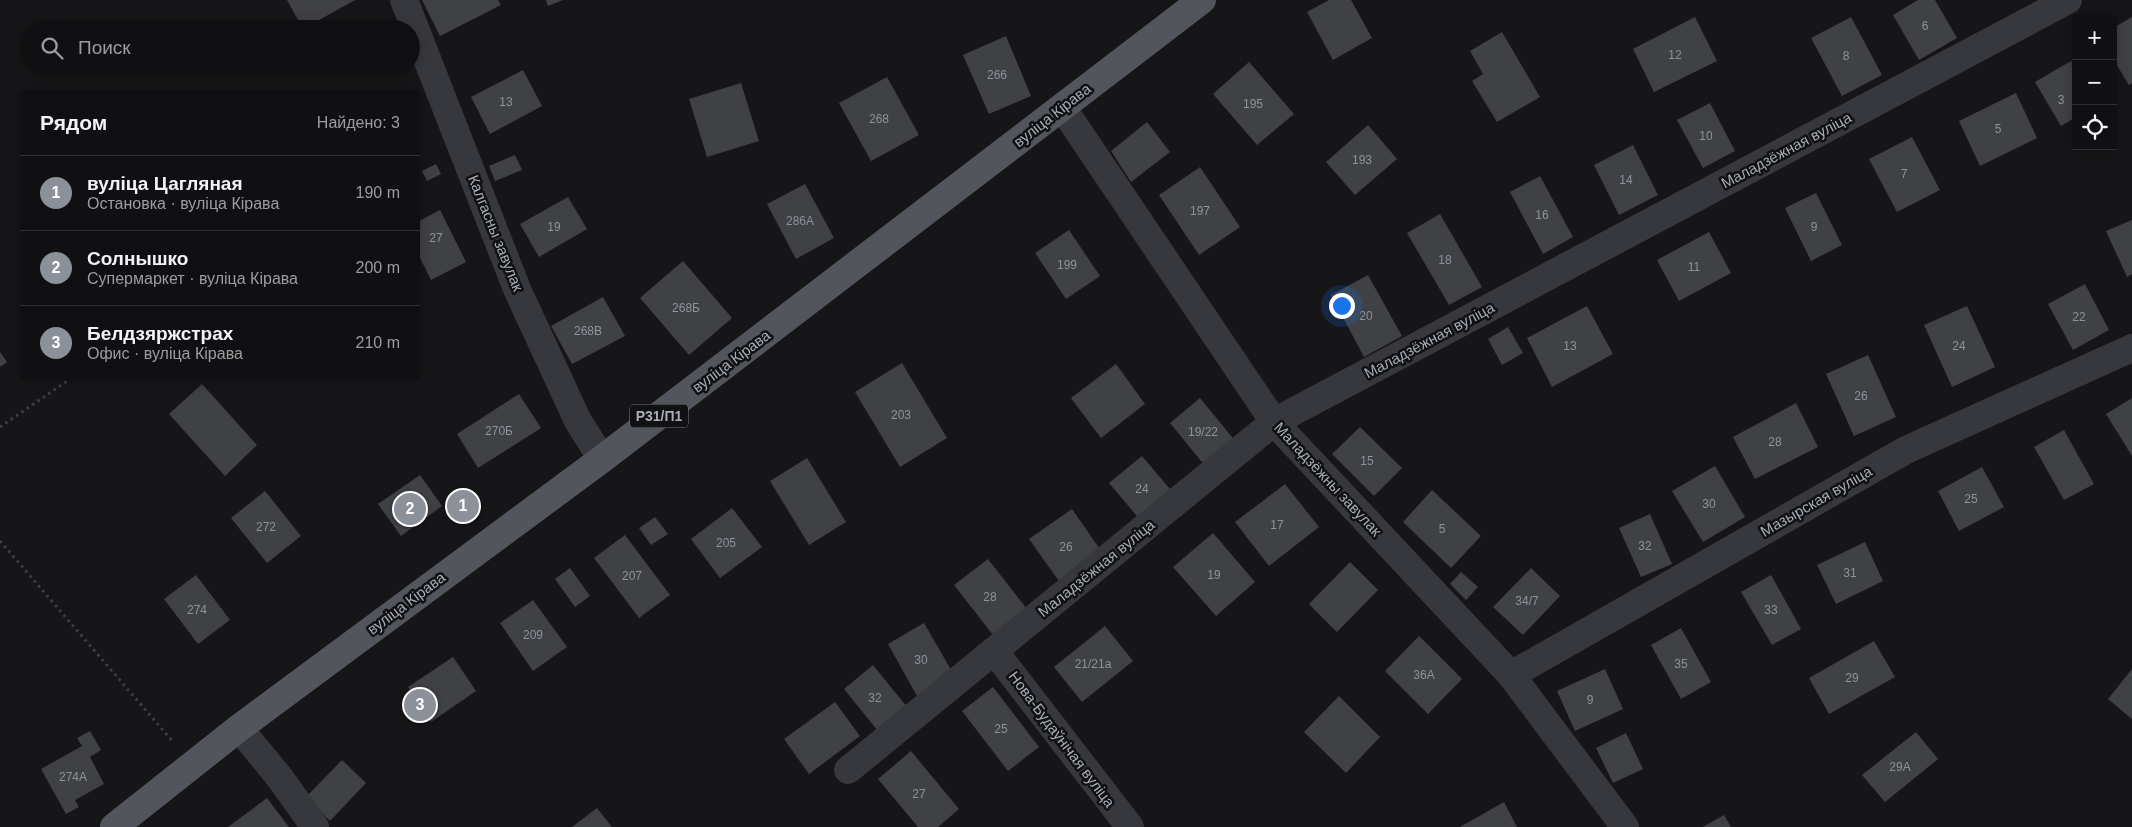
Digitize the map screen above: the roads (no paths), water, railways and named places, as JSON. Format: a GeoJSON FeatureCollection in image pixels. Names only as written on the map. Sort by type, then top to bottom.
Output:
{"type":"FeatureCollection","features":[{"type":"Feature","properties":{"kind":"main road","name":"вуліца Кірава"},"geometry":{"type":"LineString","coordinates":[[114,827],[239,728],[602,459],[1202,0]]}},
{"type":"Feature","properties":{"kind":"street","name":"Калгасны завулак"},"geometry":{"type":"LineString","coordinates":[[404,0],[412,20]]}},
{"type":"Feature","properties":{"kind":"street","name":"Маладзёжная вуліца"},"geometry":{"type":"LineString","coordinates":[[848,770],[995,652],[1274,422],[2068,0]]}},
{"type":"Feature","properties":{"kind":"street","name":"Калгасны завулак"},"geometry":{"type":"LineString","coordinates":[[420,41],[517,289],[578,421],[602,459]]}},
{"type":"Feature","properties":{"kind":"street","name":"Маладзёжны завулак"},"geometry":{"type":"LineString","coordinates":[[1062,107],[1274,422],[1511,675],[1626,827]]}},
{"type":"Feature","properties":{"kind":"street","name":"Мазырская вуліца"},"geometry":{"type":"LineString","coordinates":[[1511,675],[1906,450],[2132,348]]}},
{"type":"Feature","properties":{"kind":"street","name":"Нова-Будаўнічая вуліца"},"geometry":{"type":"LineString","coordinates":[[995,652],[1130,827]]}},
{"type":"Feature","properties":{"kind":"street"},"geometry":{"type":"LineString","coordinates":[[239,728],[280,778],[315,827]]}},
{"type":"Feature","properties":{"kind":"place","name":"вуліца Цагляная"},"geometry":{"type":"Point","coordinates":[463,506]}},
{"type":"Feature","properties":{"kind":"place","name":"Солнышко"},"geometry":{"type":"Point","coordinates":[410,509]}},
{"type":"Feature","properties":{"kind":"place","name":"Белдзяржстрах"},"geometry":{"type":"Point","coordinates":[420,705]}}]}
